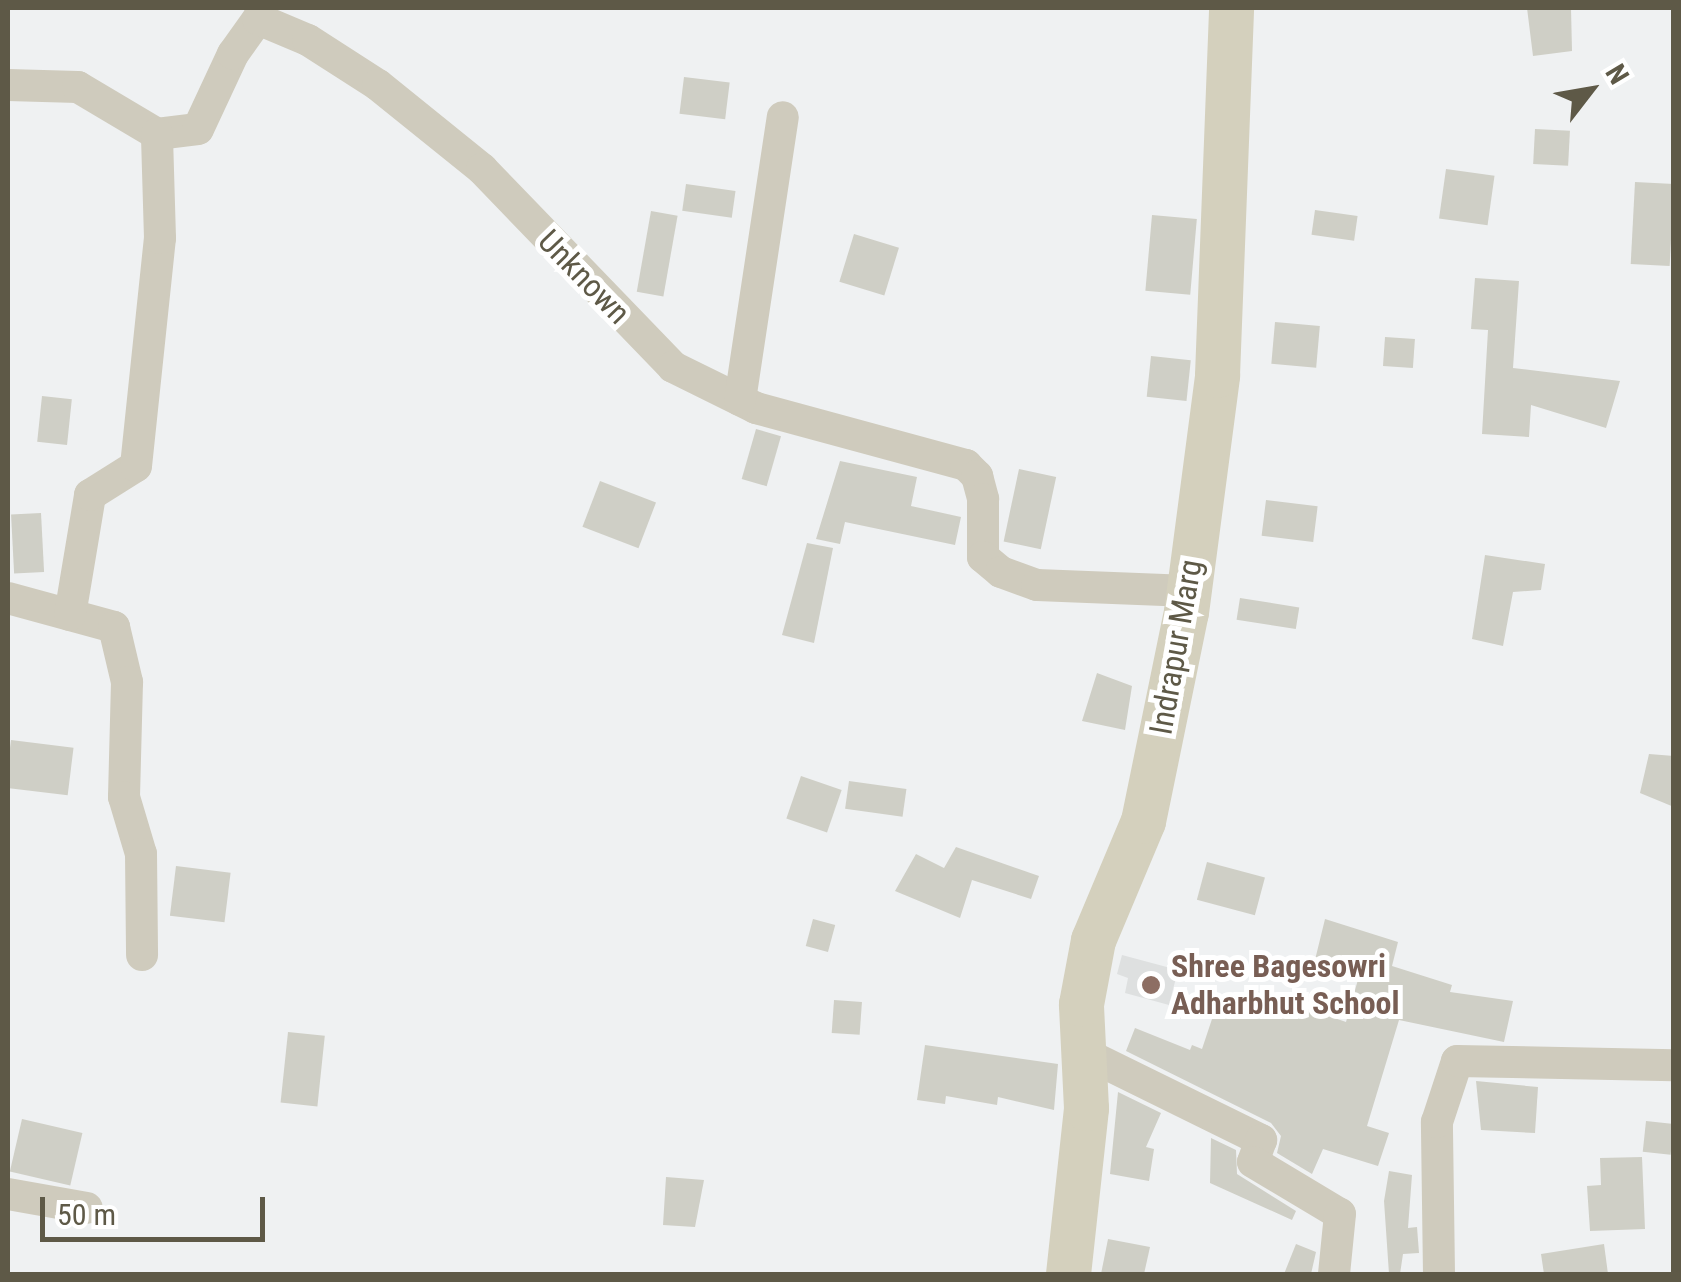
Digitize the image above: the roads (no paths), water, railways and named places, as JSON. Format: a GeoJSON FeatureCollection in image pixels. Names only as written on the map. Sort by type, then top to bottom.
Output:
{"type":"FeatureCollection","features":[{"type":"Feature","properties":{"kind":"street","name":"Indrapur Marg"},"geometry":{"type":"LineString","coordinates":[[1068,1274],[1086,1108],[1080,1050],[1092,940],[1143,821],[1188,591],[1217,375],[1231,8]]}},
{"type":"Feature","properties":{"kind":"street","name":"Unknown"},"geometry":{"type":"LineString","coordinates":[[157,134],[198,128],[233,54],[258,19],[308,40],[378,85],[482,169],[673,367],[740,400],[966,465],[978,476],[983,499],[984,558],[1001,572],[1037,585],[1188,591]]}},
{"type":"Feature","properties":{"kind":"street"},"geometry":{"type":"LineString","coordinates":[[8,86],[78,87],[157,134],[160,238],[136,466],[90,495],[70,615]]}},
{"type":"Feature","properties":{"kind":"street"},"geometry":{"type":"LineString","coordinates":[[740,400],[783,117]]}},
{"type":"Feature","properties":{"kind":"street"},"geometry":{"type":"LineString","coordinates":[[8,598],[114,627],[126,682],[124,797],[141,854],[142,955]]}},
{"type":"Feature","properties":{"kind":"street"},"geometry":{"type":"LineString","coordinates":[[1080,1050],[1261,1140],[1253,1162],[1340,1214],[1334,1274]]}},
{"type":"Feature","properties":{"kind":"street"},"geometry":{"type":"LineString","coordinates":[[1439,1274],[1437,1122],[1458,1061],[1674,1065]]}},
{"type":"Feature","properties":{"kind":"street"},"geometry":{"type":"LineString","coordinates":[[8,1194],[87,1208]]}},
{"type":"Feature","properties":{"kind":"place","name":"Shree Bagesowri Adharbhut School"},"geometry":{"type":"Point","coordinates":[1151,985]}}]}
